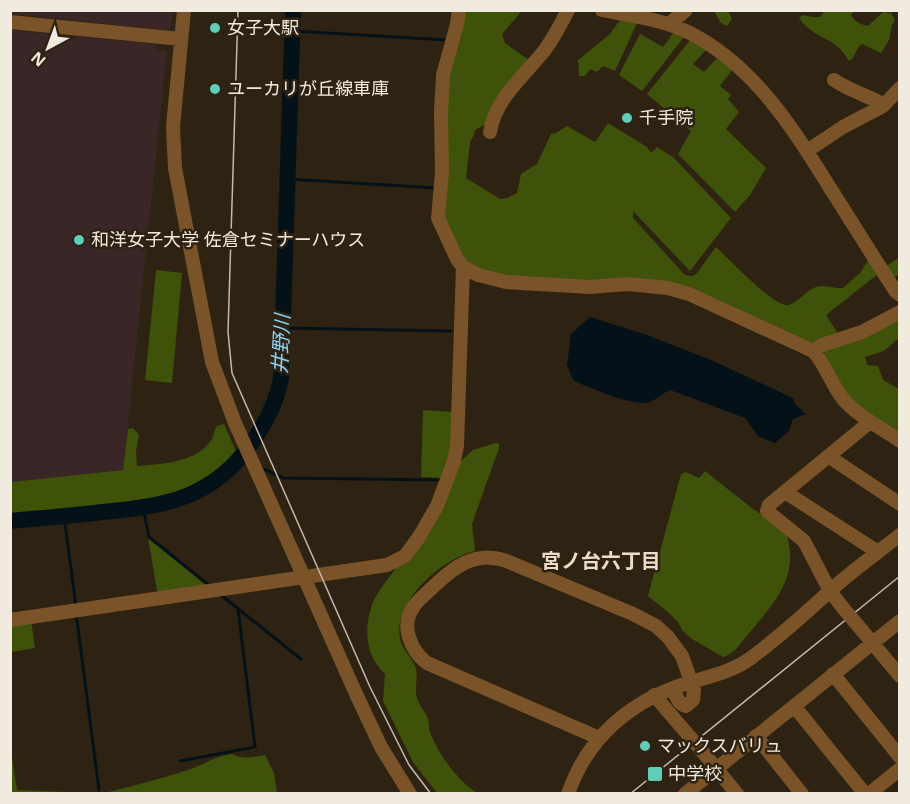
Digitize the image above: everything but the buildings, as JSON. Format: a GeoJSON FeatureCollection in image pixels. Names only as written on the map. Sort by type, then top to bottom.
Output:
{"type":"FeatureCollection","features":[{"type":"Feature","properties":{"kind":"street"},"geometry":{"type":"LineString","coordinates":[[184,10],[173,127],[175,168],[212,362],[235,423],[357,696],[381,747],[410,794]]}},
{"type":"Feature","properties":{"kind":"street"},"geometry":{"type":"LineString","coordinates":[[459,10],[443,75],[442,172],[438,218],[463,267],[478,275],[506,282],[590,287],[628,284],[668,288],[689,294],[813,351],[825,366],[842,398],[870,422],[900,441]]}},
{"type":"Feature","properties":{"kind":"street"},"geometry":{"type":"LineString","coordinates":[[490,132],[494,115],[524,74],[546,49],[567,10]]}},
{"type":"Feature","properties":{"kind":"street"},"geometry":{"type":"LineString","coordinates":[[602,10],[669,24],[704,42],[754,82],[783,114],[900,295]]}},
{"type":"Feature","properties":{"kind":"street"},"geometry":{"type":"LineString","coordinates":[[669,24],[686,10]]}},
{"type":"Feature","properties":{"kind":"street"},"geometry":{"type":"LineString","coordinates":[[10,22],[181,39]]}},
{"type":"Feature","properties":{"kind":"street"},"geometry":{"type":"LineString","coordinates":[[834,80],[884,105]]}},
{"type":"Feature","properties":{"kind":"street"},"geometry":{"type":"LineString","coordinates":[[807,151],[843,127],[884,105],[900,88]]}},
{"type":"Feature","properties":{"kind":"street"},"geometry":{"type":"LineString","coordinates":[[10,620],[387,565],[405,556],[437,506],[457,446],[463,267]]}},
{"type":"Feature","properties":{"kind":"street"},"geometry":{"type":"LineString","coordinates":[[813,351],[822,345],[862,332],[900,312]]}},
{"type":"Feature","properties":{"kind":"street"},"geometry":{"type":"LineString","coordinates":[[870,422],[769,505],[767,511],[804,541],[830,591],[900,676]]}},
{"type":"Feature","properties":{"kind":"street"},"geometry":{"type":"LineString","coordinates":[[828,456],[900,504]]}},
{"type":"Feature","properties":{"kind":"street"},"geometry":{"type":"LineString","coordinates":[[785,492],[878,552]]}},
{"type":"Feature","properties":{"kind":"street"},"geometry":{"type":"LineString","coordinates":[[568,794],[581,764],[599,738],[624,714],[654,695],[717,675],[750,659],[900,535]]}},
{"type":"Feature","properties":{"kind":"street"},"geometry":{"type":"LineString","coordinates":[[599,738],[427,663],[416,653],[409,640],[408,623],[415,604],[460,564],[481,558],[504,560],[646,620],[656,627],[682,656],[691,682],[693,700],[686,706],[679,702],[673,688]]}},
{"type":"Feature","properties":{"kind":"street"},"geometry":{"type":"LineString","coordinates":[[685,794],[900,621]]}},
{"type":"Feature","properties":{"kind":"street"},"geometry":{"type":"LineString","coordinates":[[833,674],[900,757]]}},
{"type":"Feature","properties":{"kind":"street"},"geometry":{"type":"LineString","coordinates":[[654,695],[737,794]]}},
{"type":"Feature","properties":{"kind":"street"},"geometry":{"type":"LineString","coordinates":[[794,706],[867,794],[900,769]]}},
{"type":"Feature","properties":{"kind":"street"},"geometry":{"type":"LineString","coordinates":[[756,736],[802,794]]}},
{"type":"Feature","properties":{"kind":"shaded area"},"geometry":{"type":"Polygon","coordinates":[[[10,11],[173,11],[171,27],[168,30],[11,14],[10,11]]]}},
{"type":"Feature","properties":{"kind":"shaded area","name":"和洋女子大学 佐倉セミナーハウス"},"geometry":{"type":"Polygon","coordinates":[[[10,30],[156,44],[156,50],[167,51],[123,470],[11,482],[10,30]]]}},
{"type":"Feature","properties":{"kind":"shaded area"},"geometry":{"type":"Polygon","coordinates":[[[590,317],[647,335],[711,360],[793,398],[796,405],[806,414],[793,419],[789,431],[775,443],[758,436],[745,418],[670,390],[653,401],[643,403],[612,396],[573,380],[567,365],[571,334],[590,317]]]}},
{"type":"Feature","properties":{"kind":"green space"},"geometry":{"type":"Polygon","coordinates":[[[462,11],[522,11],[502,34],[505,43],[530,61],[488,123],[475,130],[470,142],[466,178],[500,199],[507,198],[517,193],[521,174],[537,164],[551,134],[567,126],[595,142],[608,123],[647,147],[651,153],[657,147],[673,157],[731,218],[690,271],[633,211],[633,218],[685,275],[693,276],[697,273],[716,247],[763,291],[773,299],[788,305],[816,287],[843,288],[861,272],[869,258],[878,274],[826,315],[837,332],[837,336],[811,343],[690,291],[490,274],[467,262],[459,255],[444,224],[445,75],[462,11]]]}},
{"type":"Feature","properties":{"kind":"green space"},"geometry":{"type":"Polygon","coordinates":[[[714,11],[728,11],[732,19],[727,26],[721,23],[714,11]]]}},
{"type":"Feature","properties":{"kind":"green space"},"geometry":{"type":"Polygon","coordinates":[[[825,11],[854,11],[851,15],[854,19],[868,26],[883,12],[891,13],[895,20],[889,40],[881,53],[862,44],[849,61],[837,46],[805,26],[799,18],[802,15],[820,17],[825,11]]]}},
{"type":"Feature","properties":{"kind":"green space"},"geometry":{"type":"Polygon","coordinates":[[[620,20],[638,21],[615,71],[603,66],[597,72],[590,69],[585,76],[579,76],[578,60],[610,34],[620,20]]]}},
{"type":"Feature","properties":{"kind":"green space"},"geometry":{"type":"Polygon","coordinates":[[[674,32],[684,37],[642,91],[619,75],[640,34],[663,47],[674,32]]]}},
{"type":"Feature","properties":{"kind":"green space"},"geometry":{"type":"Polygon","coordinates":[[[691,39],[706,50],[693,64],[704,72],[717,58],[732,70],[720,86],[731,95],[728,99],[739,112],[726,129],[766,168],[750,195],[735,212],[678,154],[691,131],[647,94],[691,39]]]}},
{"type":"Feature","properties":{"kind":"green space"},"geometry":{"type":"Polygon","coordinates":[[[899,259],[899,274],[893,279],[885,267],[899,259]]]}},
{"type":"Feature","properties":{"kind":"green space"},"geometry":{"type":"Polygon","coordinates":[[[156,270],[182,273],[172,383],[145,380],[156,270]]]}},
{"type":"Feature","properties":{"kind":"green space"},"geometry":{"type":"Polygon","coordinates":[[[899,315],[899,338],[884,351],[865,357],[867,365],[878,366],[883,380],[899,389],[899,436],[852,403],[824,354],[824,349],[899,315]]]}},
{"type":"Feature","properties":{"kind":"green space"},"geometry":{"type":"Polygon","coordinates":[[[423,410],[454,412],[453,445],[444,478],[421,477],[423,410]]]}},
{"type":"Feature","properties":{"kind":"green space"},"geometry":{"type":"Polygon","coordinates":[[[224,424],[238,456],[200,486],[178,497],[144,505],[11,518],[11,482],[123,470],[128,429],[133,428],[139,435],[136,451],[137,466],[188,458],[206,447],[217,426],[224,424]]]}},
{"type":"Feature","properties":{"kind":"green space"},"geometry":{"type":"Polygon","coordinates":[[[499,444],[499,448],[472,524],[475,551],[449,562],[423,583],[404,610],[400,624],[401,642],[416,670],[417,698],[428,718],[430,732],[443,758],[456,774],[477,793],[437,793],[413,762],[383,701],[385,674],[374,660],[368,645],[368,620],[378,592],[407,552],[461,461],[473,450],[499,444]]]}},
{"type":"Feature","properties":{"kind":"green space"},"geometry":{"type":"Polygon","coordinates":[[[705,471],[753,509],[785,529],[789,545],[788,573],[777,597],[738,647],[723,657],[692,639],[668,612],[648,596],[681,474],[686,472],[699,478],[705,471]]]}},
{"type":"Feature","properties":{"kind":"green space"},"geometry":{"type":"Polygon","coordinates":[[[148,538],[210,588],[158,596],[148,538]]]}},
{"type":"Feature","properties":{"kind":"green space"},"geometry":{"type":"Polygon","coordinates":[[[31,620],[35,648],[11,652],[11,623],[31,620]]]}},
{"type":"Feature","properties":{"kind":"green space"},"geometry":{"type":"Polygon","coordinates":[[[11,751],[17,790],[91,793],[11,793],[11,751]]]}},
{"type":"Feature","properties":{"kind":"green space"},"geometry":{"type":"Polygon","coordinates":[[[232,754],[244,757],[265,755],[274,773],[277,793],[105,793],[178,773],[232,754]]]}},
{"type":"Feature","properties":{"kind":"waterway","name":"井野川"},"geometry":{"type":"LineString","coordinates":[[10,521],[125,510],[186,496],[220,477],[251,444],[266,421],[277,396],[281,378],[293,10]]}},
{"type":"Feature","properties":{"kind":"waterway"},"geometry":{"type":"LineString","coordinates":[[293,31],[447,40]]}},
{"type":"Feature","properties":{"kind":"waterway"},"geometry":{"type":"LineString","coordinates":[[288,179],[436,188]]}},
{"type":"Feature","properties":{"kind":"waterway"},"geometry":{"type":"LineString","coordinates":[[283,328],[451,331]]}},
{"type":"Feature","properties":{"kind":"waterway"},"geometry":{"type":"LineString","coordinates":[[261,468],[284,478],[440,480]]}},
{"type":"Feature","properties":{"kind":"waterway"},"geometry":{"type":"LineString","coordinates":[[143,508],[149,537],[211,587]]}},
{"type":"Feature","properties":{"kind":"waterway"},"geometry":{"type":"LineString","coordinates":[[64,516],[76,607]]}},
{"type":"Feature","properties":{"kind":"waterway"},"geometry":{"type":"LineString","coordinates":[[221,595],[301,659]]}},
{"type":"Feature","properties":{"kind":"waterway"},"geometry":{"type":"LineString","coordinates":[[180,761],[255,747],[238,609]]}},
{"type":"Feature","properties":{"kind":"waterway"},"geometry":{"type":"LineString","coordinates":[[76,613],[99,790]]}},
{"type":"Feature","properties":{"kind":"tram line"},"geometry":{"type":"LineString","coordinates":[[238,10],[228,332],[232,373],[370,687],[409,765],[431,794]]}},
{"type":"Feature","properties":{"kind":"tram line"},"geometry":{"type":"LineString","coordinates":[[630,794],[900,576]]}},
{"type":"Feature","properties":{"kind":"place","name":"女子大駅"},"geometry":{"type":"Point","coordinates":[215,28]}},
{"type":"Feature","properties":{"kind":"place","name":"ユーカリが丘線車庫"},"geometry":{"type":"Point","coordinates":[215,89]}},
{"type":"Feature","properties":{"kind":"place","name":"千手院"},"geometry":{"type":"Point","coordinates":[627,118]}},
{"type":"Feature","properties":{"kind":"place","name":"和洋女子大学 佐倉セミナーハウス"},"geometry":{"type":"Point","coordinates":[79,240]}},
{"type":"Feature","properties":{"kind":"place","name":"マックスバリュ"},"geometry":{"type":"Point","coordinates":[645,746]}},
{"type":"Feature","properties":{"kind":"place","name":"中学校"},"geometry":{"type":"Point","coordinates":[655,774]}},
{"type":"Feature","properties":{"kind":"district","name":"宮ノ台六丁目"},"geometry":{"type":"Point","coordinates":[601,561]}}]}
